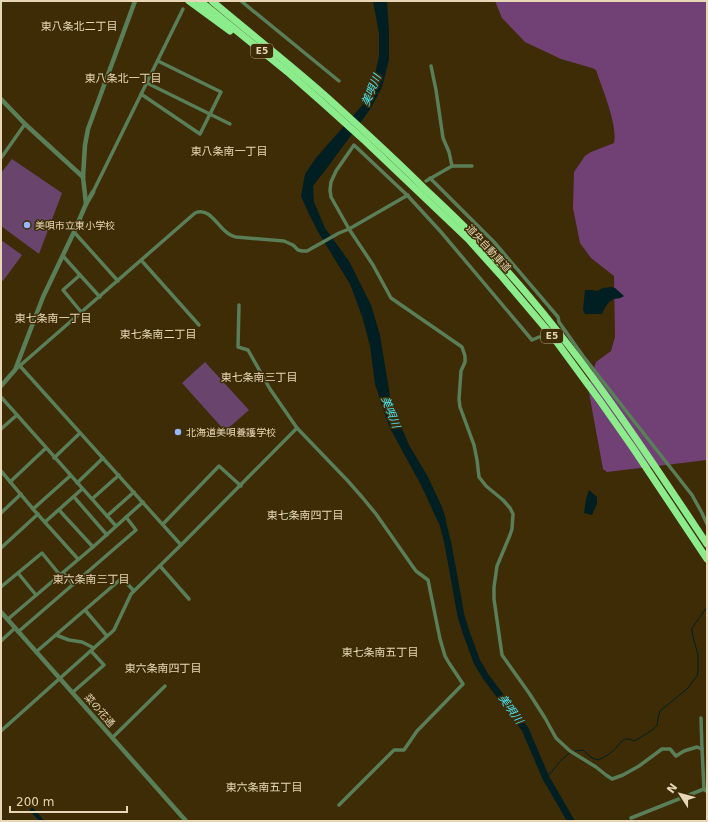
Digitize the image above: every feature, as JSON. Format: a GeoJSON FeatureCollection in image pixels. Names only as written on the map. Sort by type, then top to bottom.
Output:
{"type":"FeatureCollection","features":[{"type":"Feature","properties":{"kind":"highway"},"geometry":{"type":"LineString","coordinates":[[189,1],[290,74]]}},
{"type":"Feature","properties":{"kind":"highway","name":"道央自動車道"},"geometry":{"type":"LineString","coordinates":[[200,1],[290,74],[326,100]]}},
{"type":"Feature","properties":{"kind":"highway","name":"道央自動車道"},"geometry":{"type":"LineString","coordinates":[[212,1],[281,57],[472,234],[508,273],[558,332],[606,396],[640,443],[707,544]]}},
{"type":"Feature","properties":{"kind":"highway","name":"道央自動車道"},"geometry":{"type":"LineString","coordinates":[[367,138],[468,239],[553,337],[633,448],[707,559]]}},
{"type":"Feature","properties":{"kind":"street"},"geometry":{"type":"LineString","coordinates":[[86,204],[83,177],[85,145],[88,129],[135,1]]}},
{"type":"Feature","properties":{"kind":"street"},"geometry":{"type":"LineString","coordinates":[[241,1],[339,81]]}},
{"type":"Feature","properties":{"kind":"street"},"geometry":{"type":"LineString","coordinates":[[15,370],[43,297],[86,204],[183,10]]}},
{"type":"Feature","properties":{"kind":"street"},"geometry":{"type":"LineString","coordinates":[[142,94],[200,134],[221,92],[158,61]]}},
{"type":"Feature","properties":{"kind":"street"},"geometry":{"type":"LineString","coordinates":[[431,66],[443,138],[449,152],[452,166]]}},
{"type":"Feature","properties":{"kind":"street"},"geometry":{"type":"LineString","coordinates":[[147,83],[230,124]]}},
{"type":"Feature","properties":{"kind":"street"},"geometry":{"type":"LineString","coordinates":[[1,99],[25,124],[83,177]]}},
{"type":"Feature","properties":{"kind":"street"},"geometry":{"type":"LineString","coordinates":[[1,158],[25,124]]}},
{"type":"Feature","properties":{"kind":"street"},"geometry":{"type":"LineString","coordinates":[[539,337],[532,340],[462,256],[408,195],[354,145],[336,171],[331,182],[330,190],[332,198],[349,229],[373,265],[391,298],[462,347],[465,362],[461,372],[459,399],[460,407],[474,445],[479,477],[486,486],[503,500],[513,514],[512,529],[497,566],[494,587],[502,655],[533,699],[556,738],[574,754],[612,778],[623,775],[639,766],[662,749],[670,749],[676,756],[684,751],[697,747],[702,749]]}},
{"type":"Feature","properties":{"kind":"street"},"geometry":{"type":"LineString","coordinates":[[426,181],[452,166],[472,166]]}},
{"type":"Feature","properties":{"kind":"street"},"geometry":{"type":"LineString","coordinates":[[430,178],[494,242],[558,317],[559,322],[583,356],[692,495],[707,524]]}},
{"type":"Feature","properties":{"kind":"street"},"geometry":{"type":"LineString","coordinates":[[2,384],[15,370],[199,211],[204,211],[224,230],[236,237],[284,241],[302,252],[307,251],[349,229],[408,195]]}},
{"type":"Feature","properties":{"kind":"street"},"geometry":{"type":"LineString","coordinates":[[74,232],[118,281]]}},
{"type":"Feature","properties":{"kind":"street"},"geometry":{"type":"LineString","coordinates":[[63,256],[100,297]]}},
{"type":"Feature","properties":{"kind":"street"},"geometry":{"type":"LineString","coordinates":[[141,260],[199,325]]}},
{"type":"Feature","properties":{"kind":"street"},"geometry":{"type":"LineString","coordinates":[[80,275],[63,290],[82,313]]}},
{"type":"Feature","properties":{"kind":"street"},"geometry":{"type":"LineString","coordinates":[[239,305],[238,347],[248,350],[270,388],[297,428],[362,497],[380,519],[416,571],[428,580],[445,656],[463,684],[418,731],[404,750],[394,750],[339,805]]}},
{"type":"Feature","properties":{"kind":"street"},"geometry":{"type":"LineString","coordinates":[[555,325],[559,322]]}},
{"type":"Feature","properties":{"kind":"street"},"geometry":{"type":"LineString","coordinates":[[20,366],[181,545]]}},
{"type":"Feature","properties":{"kind":"street"},"geometry":{"type":"LineString","coordinates":[[1,397],[116,526]]}},
{"type":"Feature","properties":{"kind":"street"},"geometry":{"type":"LineString","coordinates":[[1,429],[17,415]]}},
{"type":"Feature","properties":{"kind":"street"},"geometry":{"type":"LineString","coordinates":[[1,731],[114,630],[131,594],[297,428]]}},
{"type":"Feature","properties":{"kind":"street"},"geometry":{"type":"LineString","coordinates":[[54,458],[80,433]]}},
{"type":"Feature","properties":{"kind":"street"},"geometry":{"type":"LineString","coordinates":[[10,482],[46,448]]}},
{"type":"Feature","properties":{"kind":"street"},"geometry":{"type":"LineString","coordinates":[[77,483],[103,458]]}},
{"type":"Feature","properties":{"kind":"street"},"geometry":{"type":"LineString","coordinates":[[163,524],[219,466],[240,486]]}},
{"type":"Feature","properties":{"kind":"street"},"geometry":{"type":"LineString","coordinates":[[1,471],[78,559]]}},
{"type":"Feature","properties":{"kind":"street"},"geometry":{"type":"LineString","coordinates":[[92,499],[119,475]]}},
{"type":"Feature","properties":{"kind":"street"},"geometry":{"type":"LineString","coordinates":[[1,479],[5,476]]}},
{"type":"Feature","properties":{"kind":"street"},"geometry":{"type":"LineString","coordinates":[[33,509],[70,476]]}},
{"type":"Feature","properties":{"kind":"street"},"geometry":{"type":"LineString","coordinates":[[45,522],[82,489]]}},
{"type":"Feature","properties":{"kind":"street"},"geometry":{"type":"LineString","coordinates":[[107,516],[134,492]]}},
{"type":"Feature","properties":{"kind":"street"},"geometry":{"type":"LineString","coordinates":[[1,513],[21,494]]}},
{"type":"Feature","properties":{"kind":"street"},"geometry":{"type":"LineString","coordinates":[[74,497],[107,535]]}},
{"type":"Feature","properties":{"kind":"street"},"geometry":{"type":"LineString","coordinates":[[8,620],[143,502]]}},
{"type":"Feature","properties":{"kind":"street"},"geometry":{"type":"LineString","coordinates":[[59,510],[92,548]]}},
{"type":"Feature","properties":{"kind":"street"},"geometry":{"type":"LineString","coordinates":[[1,548],[38,514]]}},
{"type":"Feature","properties":{"kind":"street"},"geometry":{"type":"LineString","coordinates":[[1,641],[17,630],[73,584],[136,530],[126,517]]}},
{"type":"Feature","properties":{"kind":"street"},"geometry":{"type":"LineString","coordinates":[[1,587],[42,553],[73,584]]}},
{"type":"Feature","properties":{"kind":"street"},"geometry":{"type":"LineString","coordinates":[[160,566],[190,599]]}},
{"type":"Feature","properties":{"kind":"street"},"geometry":{"type":"LineString","coordinates":[[18,573],[36,595]]}},
{"type":"Feature","properties":{"kind":"street"},"geometry":{"type":"LineString","coordinates":[[36,652],[122,578],[134,591]]}},
{"type":"Feature","properties":{"kind":"street"},"geometry":{"type":"LineString","coordinates":[[85,610],[108,636]]}},
{"type":"Feature","properties":{"kind":"street","name":"菜の花通"},"geometry":{"type":"LineString","coordinates":[[1,612],[186,821]]}},
{"type":"Feature","properties":{"kind":"street"},"geometry":{"type":"LineString","coordinates":[[56,635],[69,640],[82,642],[93,649],[104,665],[73,692]]}},
{"type":"Feature","properties":{"kind":"street"},"geometry":{"type":"LineString","coordinates":[[112,738],[165,686]]}},
{"type":"Feature","properties":{"kind":"street"},"geometry":{"type":"LineString","coordinates":[[631,818],[705,790],[701,718]]}},
{"type":"Feature","properties":{"kind":"shaded area"},"geometry":{"type":"Polygon","coordinates":[[[495,1],[707,1],[707,460],[607,472],[603,469],[588,387],[596,362],[611,351],[615,337],[614,276],[591,258],[580,243],[573,208],[574,172],[585,156],[614,143],[615,135],[612,117],[596,70],[561,59],[525,42],[502,18],[495,1]]]}},
{"type":"Feature","properties":{"kind":"shaded area","name":"美唄市立東小学校"},"geometry":{"type":"Polygon","coordinates":[[[12,159],[62,193],[39,254],[1,226],[1,173],[12,159]]]}},
{"type":"Feature","properties":{"kind":"shaded area"},"geometry":{"type":"Polygon","coordinates":[[[1,240],[22,255],[3,281],[1,279],[1,240]]]}},
{"type":"Feature","properties":{"kind":"shaded area"},"geometry":{"type":"Polygon","coordinates":[[[205,362],[249,410],[225,431],[182,383],[205,362]]]}},
{"type":"Feature","properties":{"kind":"water"},"geometry":{"type":"Polygon","coordinates":[[[373,1],[387,1],[389,60],[382,87],[371,108],[313,186],[314,202],[325,228],[349,261],[371,305],[380,335],[390,396],[409,445],[428,477],[442,507],[446,520],[439,524],[421,485],[386,418],[375,384],[370,346],[362,316],[350,284],[318,232],[301,196],[305,174],[315,159],[364,103],[373,83],[379,56],[379,33],[373,1]]]}},
{"type":"Feature","properties":{"kind":"water"},"geometry":{"type":"Polygon","coordinates":[[[603,288],[615,288],[624,296],[614,299],[606,305],[602,314],[585,314],[583,310],[585,290],[597,291],[603,288]]]}},
{"type":"Feature","properties":{"kind":"water"},"geometry":{"type":"Polygon","coordinates":[[[589,490],[597,497],[597,504],[592,515],[584,513],[589,490]]]}},
{"type":"Feature","properties":{"kind":"waterway","name":"美唄川"},"geometry":{"type":"LineString","coordinates":[[440,512],[448,544],[461,616],[477,662],[486,677],[525,729],[546,778],[571,821]]}},
{"type":"Feature","properties":{"kind":"waterway"},"geometry":{"type":"LineString","coordinates":[[575,751],[583,750],[592,758],[598,760],[613,751],[622,741],[627,739],[634,741],[647,734],[657,725],[660,711],[687,689],[697,676],[698,655],[692,628],[707,607]]}},
{"type":"Feature","properties":{"kind":"waterway"},"geometry":{"type":"LineString","coordinates":[[546,778],[570,753]]}},
{"type":"Feature","properties":{"kind":"waterway"},"geometry":{"type":"LineString","coordinates":[[32,810],[42,821]]}},
{"type":"Feature","properties":{"kind":"place","name":"美唄市立東小学校"},"geometry":{"type":"Point","coordinates":[27,225]}},
{"type":"Feature","properties":{"kind":"place","name":"北海道美唄養護学校"},"geometry":{"type":"Point","coordinates":[178,432]}},
{"type":"Feature","properties":{"kind":"district","name":"東八条北二丁目"},"geometry":{"type":"Point","coordinates":[79,26]}},
{"type":"Feature","properties":{"kind":"district","name":"東八条北一丁目"},"geometry":{"type":"Point","coordinates":[123,78]}},
{"type":"Feature","properties":{"kind":"district","name":"東八条南一丁目"},"geometry":{"type":"Point","coordinates":[229,151]}},
{"type":"Feature","properties":{"kind":"district","name":"東七条南一丁目"},"geometry":{"type":"Point","coordinates":[53,318]}},
{"type":"Feature","properties":{"kind":"district","name":"東七条南二丁目"},"geometry":{"type":"Point","coordinates":[158,334]}},
{"type":"Feature","properties":{"kind":"district","name":"東七条南三丁目"},"geometry":{"type":"Point","coordinates":[259,377]}},
{"type":"Feature","properties":{"kind":"district","name":"東七条南四丁目"},"geometry":{"type":"Point","coordinates":[305,515]}},
{"type":"Feature","properties":{"kind":"district","name":"東六条南三丁目"},"geometry":{"type":"Point","coordinates":[91,579]}},
{"type":"Feature","properties":{"kind":"district","name":"東七条南五丁目"},"geometry":{"type":"Point","coordinates":[380,652]}},
{"type":"Feature","properties":{"kind":"district","name":"東六条南四丁目"},"geometry":{"type":"Point","coordinates":[163,668]}},
{"type":"Feature","properties":{"kind":"district","name":"東六条南五丁目"},"geometry":{"type":"Point","coordinates":[264,787]}}]}
